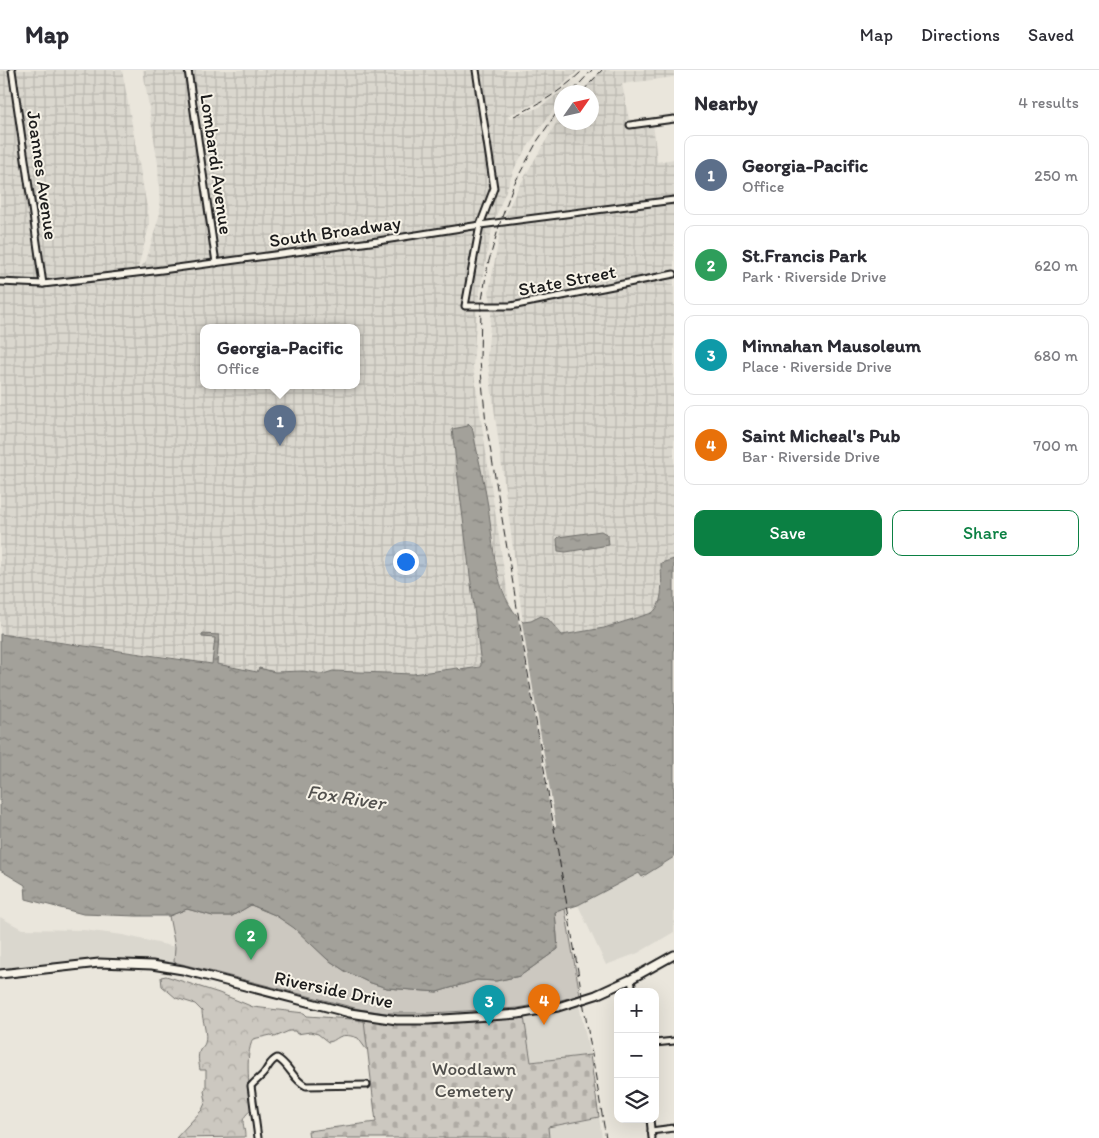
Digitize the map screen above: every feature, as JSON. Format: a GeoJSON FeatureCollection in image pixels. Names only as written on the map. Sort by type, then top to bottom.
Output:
{"type":"FeatureCollection","features":[{"type":"Feature","properties":{"kind":"main road","name":"Riverside Drive"},"geometry":{"type":"LineString","coordinates":[[0,974],[100,963],[152,965],[183,970],[350,1013],[397,1020],[428,1020],[518,1014],[572,1003],[594,996],[631,979],[674,955]]}},
{"type":"Feature","properties":{"kind":"street","name":"Joannes Avenue"},"geometry":{"type":"LineString","coordinates":[[12,70],[43,284]]}},
{"type":"Feature","properties":{"kind":"street","name":"Lombardi Avenue"},"geometry":{"type":"LineString","coordinates":[[188,70],[216,263]]}},
{"type":"Feature","properties":{"kind":"street"},"geometry":{"type":"LineString","coordinates":[[476,70],[494,188],[480,225]]}},
{"type":"Feature","properties":{"kind":"street"},"geometry":{"type":"LineString","coordinates":[[630,125],[674,119]]}},
{"type":"Feature","properties":{"kind":"street","name":"South Broadway"},"geometry":{"type":"LineString","coordinates":[[0,282],[43,284],[216,263],[480,225],[674,200]]}},
{"type":"Feature","properties":{"kind":"street","name":"State Street"},"geometry":{"type":"LineString","coordinates":[[480,225],[465,306],[511,306],[674,274]]}},
{"type":"Feature","properties":{"kind":"street"},"geometry":{"type":"LineString","coordinates":[[631,979],[632,988]]}},
{"type":"Feature","properties":{"kind":"street"},"geometry":{"type":"LineString","coordinates":[[659,1043],[674,1041]]}},
{"type":"Feature","properties":{"kind":"street"},"geometry":{"type":"LineString","coordinates":[[258,1138],[251,1086],[275,1058],[282,1060],[298,1081],[306,1086],[367,1085]]}},
{"type":"Feature","properties":{"kind":"street"},"geometry":{"type":"LineString","coordinates":[[650,1123],[652,1138]]}},
{"type":"Feature","properties":{"kind":"street"},"geometry":{"type":"LineString","coordinates":[[651,1131],[674,1128]]}},
{"type":"Feature","properties":{"kind":"shaded area"},"geometry":{"type":"Polygon","coordinates":[[[0,70],[122,70],[149,218],[149,227],[137,271],[146,261],[160,213],[158,164],[143,70],[579,70],[563,85],[554,85],[554,93],[508,116],[509,119],[540,107],[554,97],[554,109],[516,165],[493,224],[477,306],[473,367],[509,603],[499,579],[488,504],[469,426],[452,429],[480,667],[413,674],[333,671],[323,674],[303,671],[275,672],[259,669],[257,672],[164,656],[0,634],[0,70]]]}},
{"type":"Feature","properties":{"kind":"shaded area"},"geometry":{"type":"Polygon","coordinates":[[[602,70],[674,70],[674,77],[622,84],[630,125],[653,122],[657,162],[674,159],[674,559],[661,563],[660,600],[656,610],[652,613],[604,628],[562,635],[548,619],[523,622],[487,356],[492,306],[489,292],[502,222],[518,188],[554,127],[554,130],[599,130],[599,85],[588,85],[602,70]]]}},
{"type":"Feature","properties":{"kind":"shaded area"},"geometry":{"type":"Polygon","coordinates":[[[674,857],[674,932],[638,953],[606,965],[578,905],[639,873],[642,877],[674,857]]]}},
{"type":"Feature","properties":{"kind":"shaded area"},"geometry":{"type":"Polygon","coordinates":[[[0,917],[22,929],[83,930],[123,935],[175,947],[173,968],[136,963],[0,974],[0,917]]]}},
{"type":"Feature","properties":{"kind":"shaded area"},"geometry":{"type":"Polygon","coordinates":[[[578,1001],[590,1055],[531,1062],[523,1013],[578,1001]]]}},
{"type":"Feature","properties":{"kind":"shaded area"},"geometry":{"type":"Polygon","coordinates":[[[599,1117],[602,1138],[549,1138],[548,1127],[599,1117]]]}},
{"type":"Feature","properties":{"kind":"green space"},"geometry":{"type":"Polygon","coordinates":[[[251,905],[275,915],[295,928],[327,959],[345,971],[368,982],[387,988],[437,992],[477,980],[496,981],[520,976],[558,949],[555,912],[565,909],[580,995],[518,1008],[431,1013],[386,1013],[359,1009],[174,962],[175,947],[169,916],[187,909],[213,916],[232,916],[251,905]]]}},
{"type":"Feature","properties":{"kind":"green space"},"geometry":{"type":"Polygon","coordinates":[[[166,976],[219,993],[253,1007],[304,1013],[307,1016],[352,1019],[373,1023],[370,1050],[366,1049],[356,1037],[344,1036],[328,1042],[318,1034],[310,1032],[297,1034],[295,1031],[289,1031],[275,1037],[271,1035],[253,1039],[250,1046],[248,1064],[251,1110],[243,1120],[245,1137],[176,1138],[202,1110],[206,1101],[204,1091],[206,1088],[206,1070],[200,1070],[198,1057],[200,1050],[204,1046],[206,1035],[202,1011],[195,1004],[176,998],[162,986],[161,977],[166,976]]]}},
{"type":"Feature","properties":{"kind":"green space","name":"Woodlawn Cemetery"},"geometry":{"type":"Polygon","coordinates":[[[524,1017],[531,1062],[590,1055],[599,1117],[548,1127],[549,1138],[309,1138],[308,1131],[376,1122],[364,1020],[411,1024],[524,1017]]]}},
{"type":"Feature","properties":{"kind":"water","name":"Fox River"},"geometry":{"type":"Polygon","coordinates":[[[468,423],[472,427],[485,486],[496,568],[500,583],[513,611],[523,622],[531,621],[541,616],[548,619],[562,635],[604,628],[652,613],[659,604],[661,597],[661,563],[674,559],[674,857],[642,877],[639,873],[578,905],[555,912],[558,949],[520,976],[496,981],[477,980],[437,992],[387,988],[368,982],[345,971],[327,959],[294,928],[275,915],[251,905],[232,916],[213,916],[187,909],[169,916],[136,916],[83,914],[26,899],[25,885],[0,870],[0,634],[212,664],[215,638],[202,637],[202,634],[219,635],[217,664],[257,672],[259,668],[275,672],[303,671],[323,674],[333,671],[413,674],[480,667],[452,429],[468,426],[468,423]]]}},
{"type":"Feature","properties":{"kind":"water"},"geometry":{"type":"Polygon","coordinates":[[[601,531],[608,535],[609,545],[566,552],[558,551],[557,539],[559,537],[601,531]]]}},
{"type":"Feature","properties":{"kind":"pier"},"geometry":{"type":"Polygon","coordinates":[[[517,613],[521,617],[556,826],[553,827],[517,613]]]}},
{"type":"Feature","properties":{"kind":"railway"},"geometry":{"type":"LineString","coordinates":[[514,116],[550,96],[583,70]]}},
{"type":"Feature","properties":{"kind":"railway"},"geometry":{"type":"LineString","coordinates":[[578,85],[592,70]]}},
{"type":"Feature","properties":{"kind":"railway"},"geometry":{"type":"LineString","coordinates":[[588,85],[602,70]]}},
{"type":"Feature","properties":{"kind":"railway"},"geometry":{"type":"LineString","coordinates":[[554,117],[538,140],[513,186],[500,223],[488,264],[481,306],[480,361],[486,423],[606,1138]]}},
{"type":"Feature","properties":{"kind":"place","name":"Georgia-Pacific"},"geometry":{"type":"Point","coordinates":[280,446]}},
{"type":"Feature","properties":{"kind":"place","name":"St.Francis Park"},"geometry":{"type":"Point","coordinates":[251,960]}},
{"type":"Feature","properties":{"kind":"place","name":"Saint Micheal's Pub"},"geometry":{"type":"Point","coordinates":[544,1025]}},
{"type":"Feature","properties":{"kind":"place","name":"Minnahan Mausoleum"},"geometry":{"type":"Point","coordinates":[489,1026]}}]}
